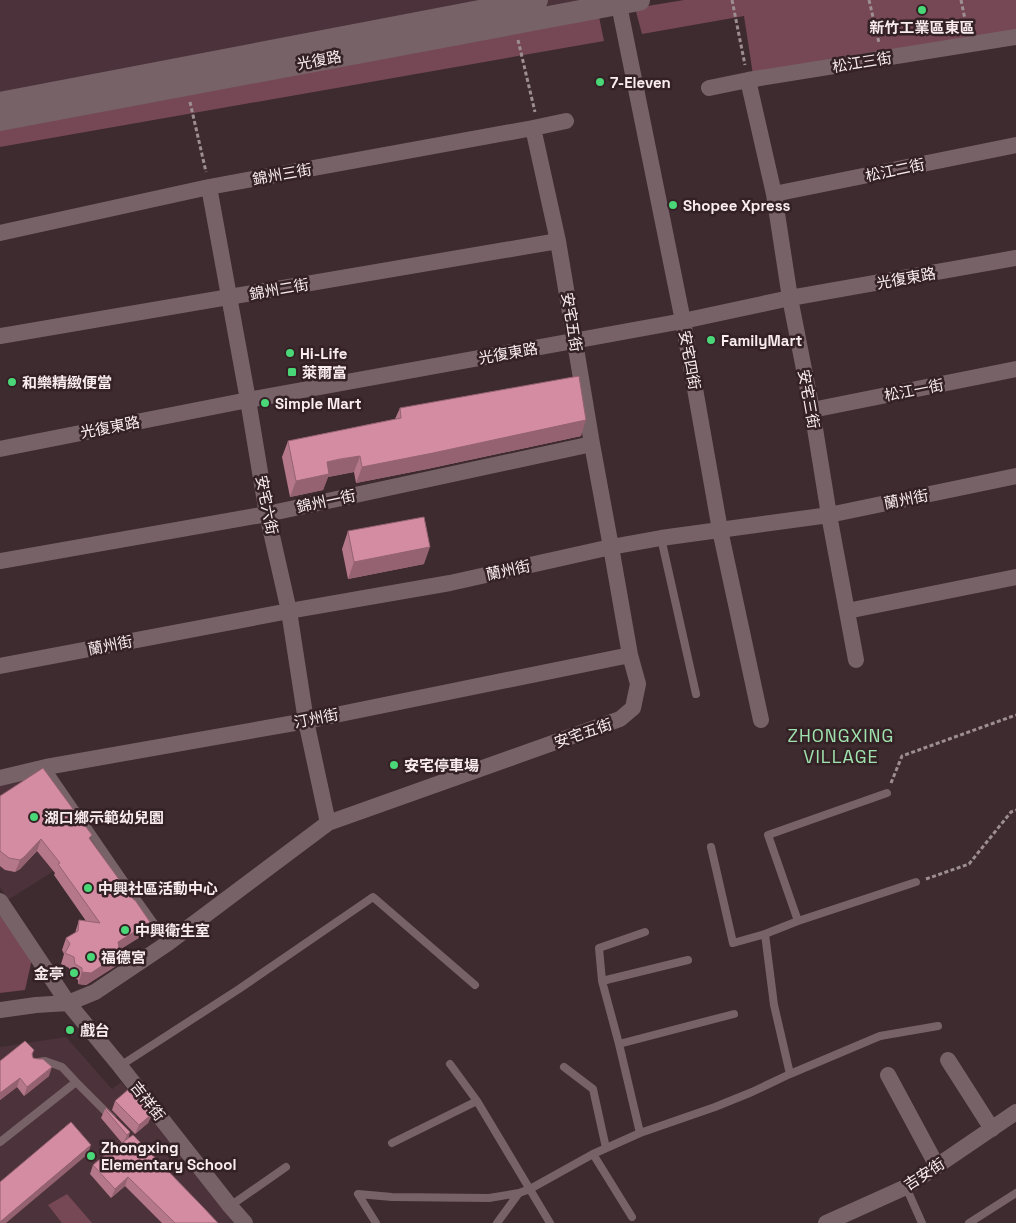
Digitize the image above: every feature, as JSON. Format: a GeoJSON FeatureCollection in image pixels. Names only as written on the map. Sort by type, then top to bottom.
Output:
{"type":"FeatureCollection","features":[{"type":"Feature","properties":{"kind":"street","name":"光復路"},"geometry":{"type":"LineString","coordinates":[[0,103],[537,0]]}},
{"type":"Feature","properties":{"kind":"street","name":"光復路"},"geometry":{"type":"LineString","coordinates":[[0,120],[625,1]]}},
{"type":"Feature","properties":{"kind":"street","name":"安宅四街"},"geometry":{"type":"LineString","coordinates":[[625,1],[720,530],[761,720]]}},
{"type":"Feature","properties":{"kind":"street","name":"松江三街"},"geometry":{"type":"LineString","coordinates":[[709,88],[748,80],[1016,37]]}},
{"type":"Feature","properties":{"kind":"street","name":"安宅三街"},"geometry":{"type":"LineString","coordinates":[[748,80],[774,194],[790,298],[812,410],[856,660]]}},
{"type":"Feature","properties":{"kind":"street","name":"錦州三街"},"geometry":{"type":"LineString","coordinates":[[0,234],[209,187],[566,121]]}},
{"type":"Feature","properties":{"kind":"street","name":"安宅五街"},"geometry":{"type":"LineString","coordinates":[[0,1010],[68,1003],[95,992],[168,943],[328,823],[620,719],[633,708],[638,684],[630,655],[558,241],[536,127]]}},
{"type":"Feature","properties":{"kind":"street","name":"松江二街"},"geometry":{"type":"LineString","coordinates":[[774,194],[1016,145]]}},
{"type":"Feature","properties":{"kind":"street","name":"安宅六街"},"geometry":{"type":"LineString","coordinates":[[209,187],[267,514],[289,611],[306,721],[328,823]]}},
{"type":"Feature","properties":{"kind":"street","name":"錦州二街"},"geometry":{"type":"LineString","coordinates":[[0,336],[558,241]]}},
{"type":"Feature","properties":{"kind":"street","name":"光復東路"},"geometry":{"type":"LineString","coordinates":[[0,449],[248,400],[683,321],[790,298],[1016,258]]}},
{"type":"Feature","properties":{"kind":"street","name":"松江一街"},"geometry":{"type":"LineString","coordinates":[[812,410],[1016,369]]}},
{"type":"Feature","properties":{"kind":"street","name":"錦州一街"},"geometry":{"type":"LineString","coordinates":[[0,561],[267,514],[592,444]]}},
{"type":"Feature","properties":{"kind":"street","name":"蘭州街"},"geometry":{"type":"LineString","coordinates":[[0,666],[289,611],[450,583],[612,547],[661,538],[829,514],[1016,476]]}},
{"type":"Feature","properties":{"kind":"street"},"geometry":{"type":"LineString","coordinates":[[847,611],[1016,577]]}},
{"type":"Feature","properties":{"kind":"street","name":"汀州街"},"geometry":{"type":"LineString","coordinates":[[0,778],[46,767],[306,721],[630,655]]}},
{"type":"Feature","properties":{"kind":"street","name":"吉祥街"},"geometry":{"type":"LineString","coordinates":[[0,901],[68,1003],[243,1222]]}},
{"type":"Feature","properties":{"kind":"street"},"geometry":{"type":"LineString","coordinates":[[948,1060],[992,1129]]}},
{"type":"Feature","properties":{"kind":"street"},"geometry":{"type":"LineString","coordinates":[[888,1076],[938,1166]]}},
{"type":"Feature","properties":{"kind":"street","name":"吉安街"},"geometry":{"type":"LineString","coordinates":[[826,1223],[906,1187],[1016,1112]]}},
{"type":"Feature","properties":{"kind":"lane"},"geometry":{"type":"LineString","coordinates":[[661,538],[696,694]]}},
{"type":"Feature","properties":{"kind":"lane"},"geometry":{"type":"LineString","coordinates":[[46,767],[168,943]]}},
{"type":"Feature","properties":{"kind":"lane"},"geometry":{"type":"LineString","coordinates":[[798,920],[768,835],[887,793]]}},
{"type":"Feature","properties":{"kind":"lane"},"geometry":{"type":"LineString","coordinates":[[711,847],[733,943],[765,934],[798,920],[916,882]]}},
{"type":"Feature","properties":{"kind":"lane"},"geometry":{"type":"LineString","coordinates":[[120,1066],[239,989],[373,897],[475,985]]}},
{"type":"Feature","properties":{"kind":"lane"},"geometry":{"type":"LineString","coordinates":[[640,1133],[602,982],[599,948],[645,932]]}},
{"type":"Feature","properties":{"kind":"lane"},"geometry":{"type":"LineString","coordinates":[[765,934],[774,1006],[790,1074]]}},
{"type":"Feature","properties":{"kind":"lane"},"geometry":{"type":"LineString","coordinates":[[602,982],[688,960]]}},
{"type":"Feature","properties":{"kind":"lane"},"geometry":{"type":"LineString","coordinates":[[619,1044],[734,1014]]}},
{"type":"Feature","properties":{"kind":"lane"},"geometry":{"type":"LineString","coordinates":[[376,1223],[358,1194],[392,1198],[488,1198],[519,1193],[530,1189],[593,1154],[640,1133],[716,1107],[880,1036],[938,1026]]}},
{"type":"Feature","properties":{"kind":"lane"},"geometry":{"type":"LineString","coordinates":[[34,1062],[45,1061],[62,1067],[118,1124]]}},
{"type":"Feature","properties":{"kind":"lane"},"geometry":{"type":"LineString","coordinates":[[450,1064],[477,1101],[550,1223]]}},
{"type":"Feature","properties":{"kind":"lane"},"geometry":{"type":"LineString","coordinates":[[564,1067],[593,1089],[606,1148]]}},
{"type":"Feature","properties":{"kind":"lane"},"geometry":{"type":"LineString","coordinates":[[0,1142],[76,1082]]}},
{"type":"Feature","properties":{"kind":"lane"},"geometry":{"type":"LineString","coordinates":[[392,1143],[477,1101]]}},
{"type":"Feature","properties":{"kind":"lane"},"geometry":{"type":"LineString","coordinates":[[593,1154],[632,1216]]}},
{"type":"Feature","properties":{"kind":"lane"},"geometry":{"type":"LineString","coordinates":[[230,1206],[286,1167]]}},
{"type":"Feature","properties":{"kind":"lane"},"geometry":{"type":"LineString","coordinates":[[906,1187],[922,1223]]}},
{"type":"Feature","properties":{"kind":"lane"},"geometry":{"type":"LineString","coordinates":[[497,1223],[519,1193]]}},
{"type":"Feature","properties":{"kind":"lane"},"geometry":{"type":"LineString","coordinates":[[969,1223],[1016,1193]]}},
{"type":"Feature","properties":{"kind":"path"},"geometry":{"type":"LineString","coordinates":[[732,0],[748,80]]}},
{"type":"Feature","properties":{"kind":"path"},"geometry":{"type":"LineString","coordinates":[[869,0],[883,58]]}},
{"type":"Feature","properties":{"kind":"path"},"geometry":{"type":"LineString","coordinates":[[961,0],[970,44]]}},
{"type":"Feature","properties":{"kind":"path"},"geometry":{"type":"LineString","coordinates":[[517,35],[536,127]]}},
{"type":"Feature","properties":{"kind":"path"},"geometry":{"type":"LineString","coordinates":[[190,99],[209,187]]}},
{"type":"Feature","properties":{"kind":"path"},"geometry":{"type":"LineString","coordinates":[[887,793],[902,756],[1016,715]]}},
{"type":"Feature","properties":{"kind":"path"},"geometry":{"type":"LineString","coordinates":[[916,882],[969,864],[1011,812],[1016,810]]}},
{"type":"Feature","properties":{"kind":"shaded area"},"geometry":{"type":"Polygon","coordinates":[[[0,0],[582,0],[0,110],[0,0]]]}},
{"type":"Feature","properties":{"kind":"shaded area"},"geometry":{"type":"Polygon","coordinates":[[[684,0],[1016,0],[1016,31],[753,75],[744,16],[642,34],[635,8],[684,0]]]}},
{"type":"Feature","properties":{"kind":"shaded area"},"geometry":{"type":"Polygon","coordinates":[[[598,12],[604,41],[0,147],[0,125],[598,12]]]}},
{"type":"Feature","properties":{"kind":"shaded area","name":"湖口鄉示範幼兒園"},"geometry":{"type":"Polygon","coordinates":[[[37,774],[92,847],[8,900],[0,887],[0,786],[37,774]]]}},
{"type":"Feature","properties":{"kind":"shaded area"},"geometry":{"type":"Polygon","coordinates":[[[0,915],[32,959],[25,990],[0,993],[0,915]]]}},
{"type":"Feature","properties":{"kind":"shaded area","name":"Zhongxing Elementary School"},"geometry":{"type":"Polygon","coordinates":[[[66,1037],[112,1089],[121,1082],[236,1223],[0,1223],[0,1047],[66,1037]]]}},
{"type":"Feature","properties":{"kind":"shaded area"},"geometry":{"type":"Polygon","coordinates":[[[67,1194],[92,1223],[62,1223],[48,1205],[67,1194]]]}},
{"type":"Feature","properties":{"kind":"building"},"geometry":{"type":"Polygon","coordinates":[[[579,376],[586,420],[362,467],[360,456],[340,459],[327,462],[329,474],[296,481],[288,441],[401,418],[400,408],[579,376]]]}},
{"type":"Feature","properties":{"kind":"building"},"geometry":{"type":"Polygon","coordinates":[[[424,517],[430,547],[354,562],[348,531],[424,517]]]}},
{"type":"Feature","properties":{"kind":"building"},"geometry":{"type":"Polygon","coordinates":[[[43,768],[92,835],[89,838],[150,922],[118,942],[120,954],[91,973],[82,972],[82,968],[75,964],[74,957],[65,953],[70,944],[66,938],[78,931],[79,920],[100,923],[58,864],[60,863],[41,839],[20,860],[9,858],[0,851],[0,796],[43,768]]]}},
{"type":"Feature","properties":{"kind":"building"},"geometry":{"type":"Polygon","coordinates":[[[25,1041],[34,1050],[33,1058],[43,1059],[52,1067],[27,1087],[20,1078],[0,1093],[0,1061],[25,1041]]]}},
{"type":"Feature","properties":{"kind":"building"},"geometry":{"type":"Polygon","coordinates":[[[130,1088],[152,1114],[139,1125],[115,1101],[130,1088]]]}},
{"type":"Feature","properties":{"kind":"building"},"geometry":{"type":"Polygon","coordinates":[[[105,1109],[130,1132],[127,1135],[105,1109]]]}},
{"type":"Feature","properties":{"kind":"building"},"geometry":{"type":"Polygon","coordinates":[[[71,1122],[91,1145],[0,1222],[0,1182],[71,1122]]]}},
{"type":"Feature","properties":{"kind":"building"},"geometry":{"type":"Polygon","coordinates":[[[133,1135],[218,1223],[175,1223],[128,1177],[115,1189],[93,1165],[133,1135]]]}},
{"type":"Feature","properties":{"kind":"place","name":"新竹工業區東區"},"geometry":{"type":"Point","coordinates":[922,10]}},
{"type":"Feature","properties":{"kind":"place","name":"7-Eleven"},"geometry":{"type":"Point","coordinates":[600,82]}},
{"type":"Feature","properties":{"kind":"place","name":"Shopee Xpress"},"geometry":{"type":"Point","coordinates":[673,205]}},
{"type":"Feature","properties":{"kind":"place","name":"FamilyMart"},"geometry":{"type":"Point","coordinates":[711,340]}},
{"type":"Feature","properties":{"kind":"place","name":"Hi-Life"},"geometry":{"type":"Point","coordinates":[290,353]}},
{"type":"Feature","properties":{"kind":"place","name":"萊爾富"},"geometry":{"type":"Point","coordinates":[292,372]}},
{"type":"Feature","properties":{"kind":"place","name":"和樂精緻便當"},"geometry":{"type":"Point","coordinates":[12,382]}},
{"type":"Feature","properties":{"kind":"place","name":"Simple Mart"},"geometry":{"type":"Point","coordinates":[265,403]}},
{"type":"Feature","properties":{"kind":"place","name":"安宅停車場"},"geometry":{"type":"Point","coordinates":[394,765]}},
{"type":"Feature","properties":{"kind":"place","name":"湖口鄉示範幼兒園"},"geometry":{"type":"Point","coordinates":[34,817]}},
{"type":"Feature","properties":{"kind":"place","name":"中興社區活動中心"},"geometry":{"type":"Point","coordinates":[88,888]}},
{"type":"Feature","properties":{"kind":"place","name":"中興衛生室"},"geometry":{"type":"Point","coordinates":[125,930]}},
{"type":"Feature","properties":{"kind":"place","name":"福德宮"},"geometry":{"type":"Point","coordinates":[91,957]}},
{"type":"Feature","properties":{"kind":"place","name":"金亭"},"geometry":{"type":"Point","coordinates":[74,973]}},
{"type":"Feature","properties":{"kind":"place","name":"戲台"},"geometry":{"type":"Point","coordinates":[70,1030]}},
{"type":"Feature","properties":{"kind":"place","name":"Zhongxing Elementary School"},"geometry":{"type":"Point","coordinates":[91,1156]}},
{"type":"Feature","properties":{"kind":"district","name":"ZHONGXING VILLAGE"},"geometry":{"type":"Point","coordinates":[841,745]}}]}
